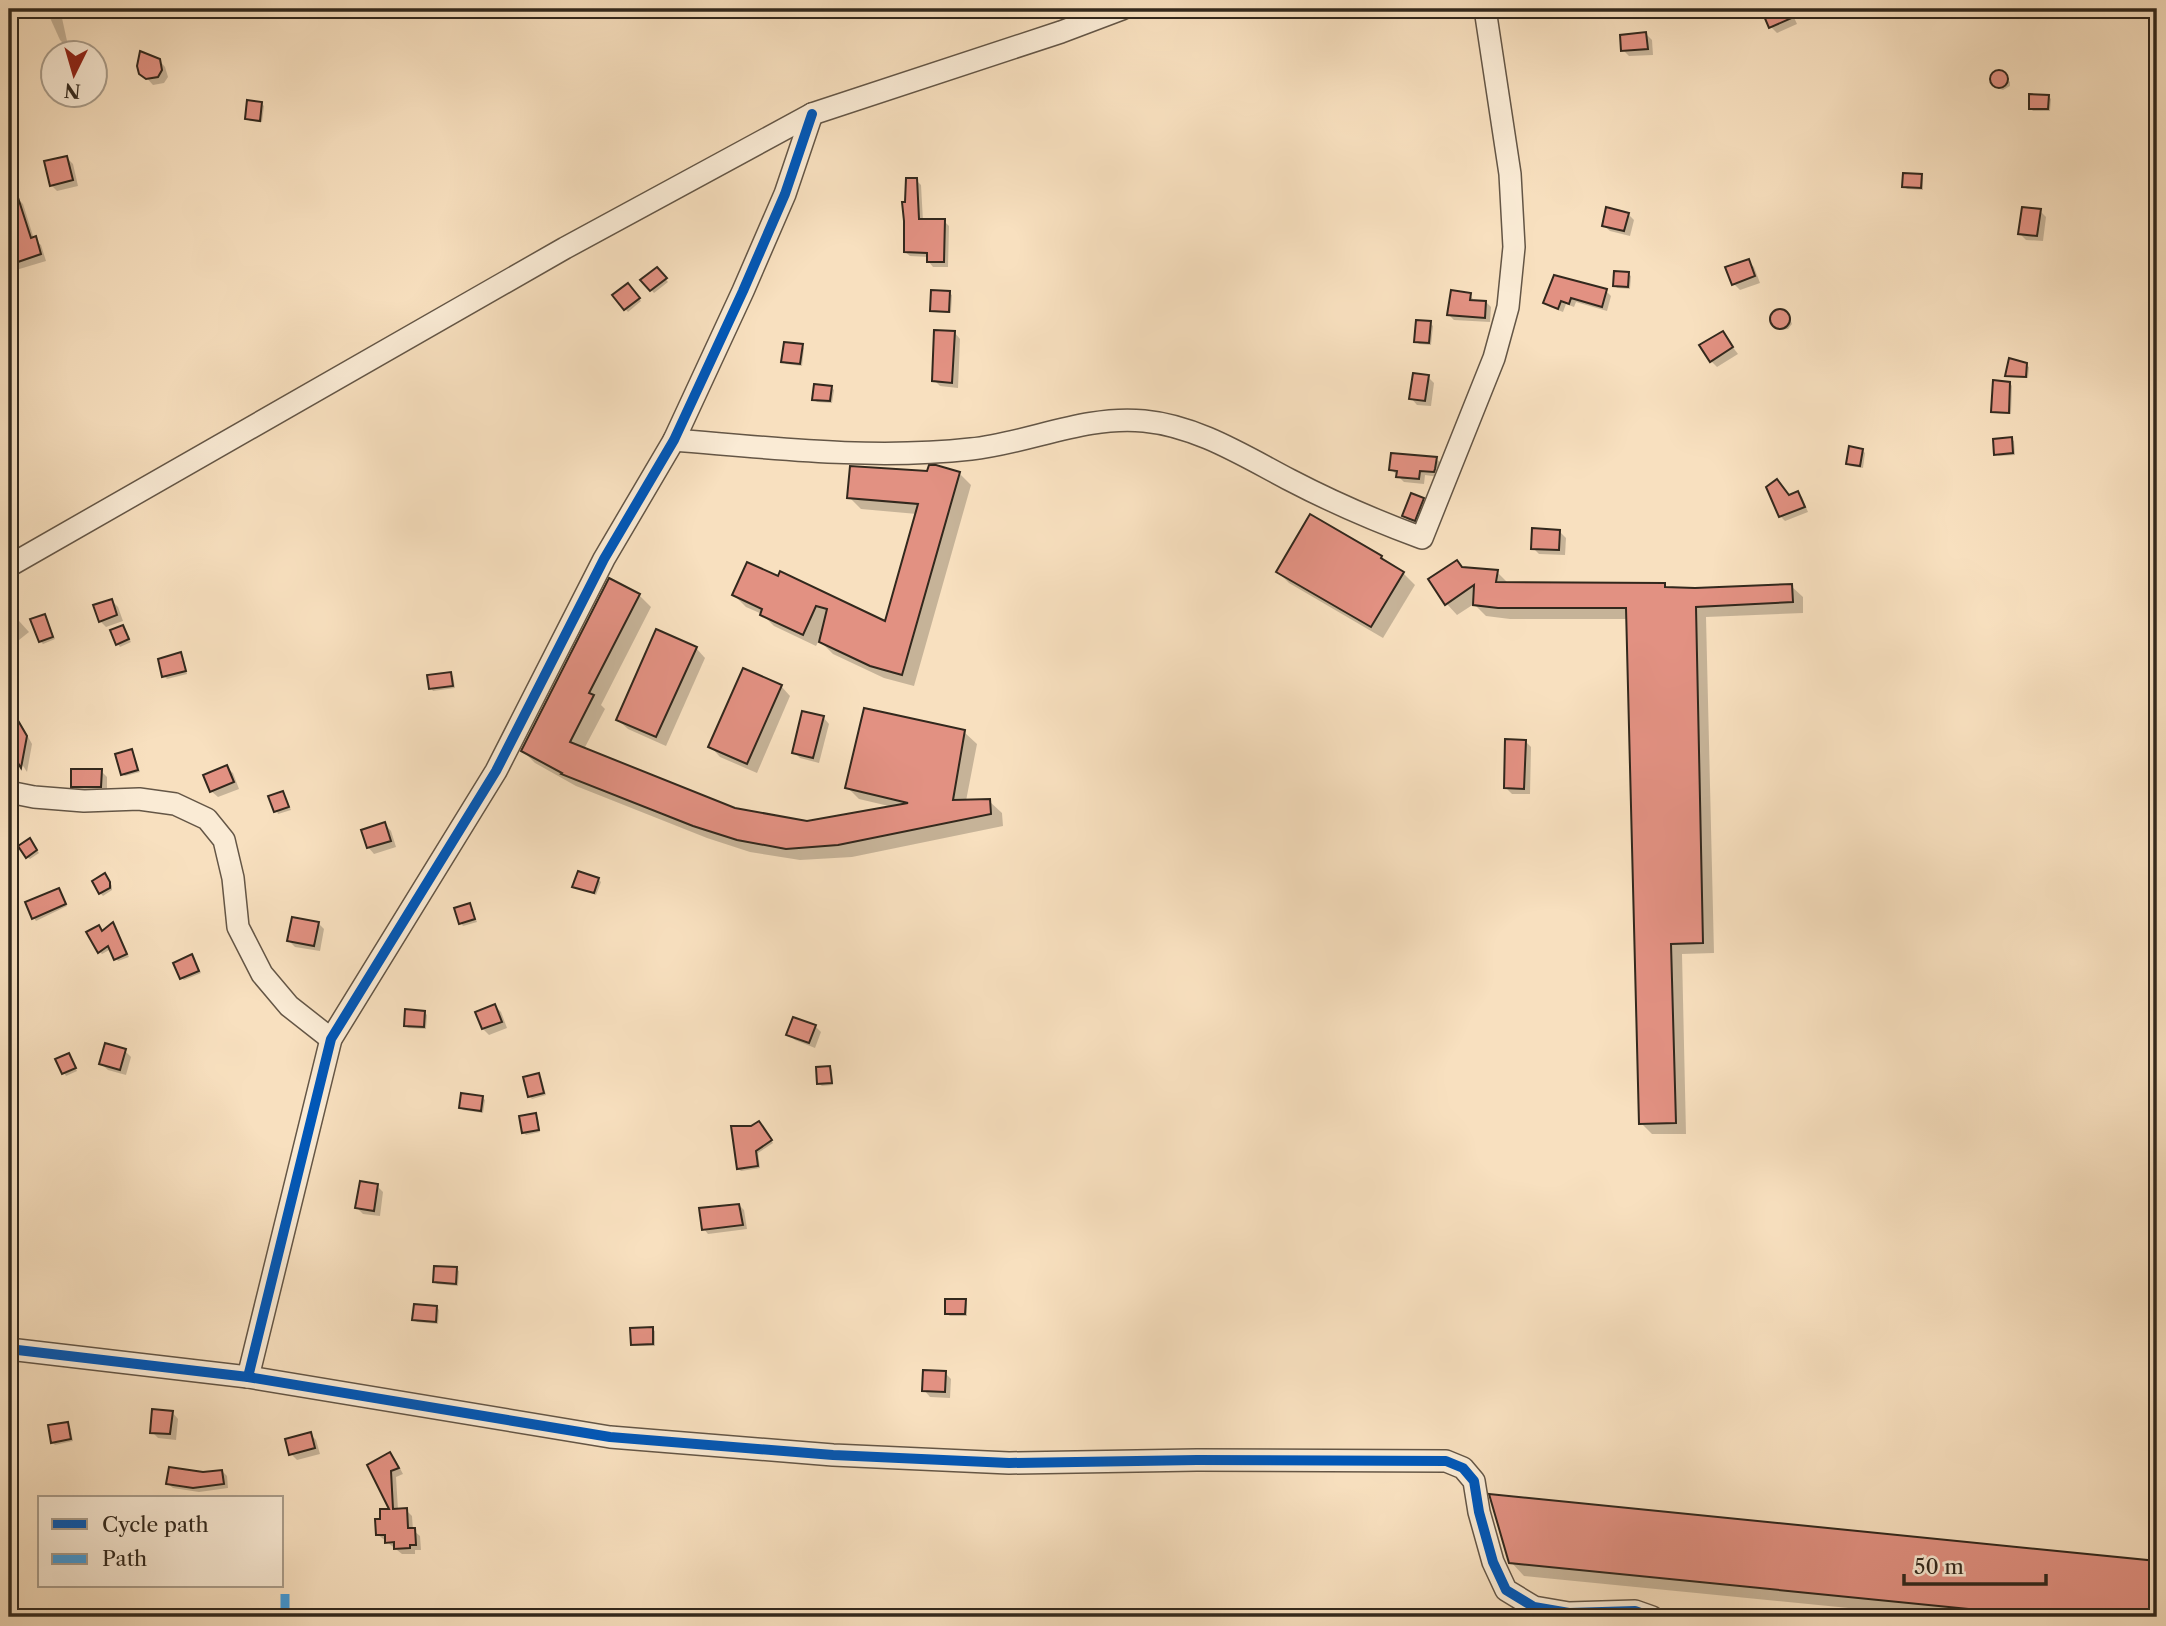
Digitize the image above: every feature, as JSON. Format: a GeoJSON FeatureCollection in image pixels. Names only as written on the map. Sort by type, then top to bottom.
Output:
{"type":"FeatureCollection","features":[{"type":"Feature","properties":{"kind":"street"},"geometry":{"type":"LineString","coordinates":[[9,566],[565,247],[812,114],[1061,32],[1122,9]]}},
{"type":"Feature","properties":{"kind":"street"},"geometry":{"type":"LineString","coordinates":[[674,440],[852,454],[915,454],[975,449],[1094,423],[1143,421],[1179,428],[1221,443],[1360,515],[1422,538],[1494,358],[1508,307],[1514,247],[1510,174],[1485,9]]}},
{"type":"Feature","properties":{"kind":"street"},"geometry":{"type":"LineString","coordinates":[[248,1377],[331,1039],[496,771],[604,559],[674,440],[785,194],[812,114]]}},
{"type":"Feature","properties":{"kind":"street"},"geometry":{"type":"LineString","coordinates":[[9,792],[84,801],[139,799],[175,804],[207,819],[224,840],[233,878],[238,927],[262,974],[289,1006],[331,1039]]}},
{"type":"Feature","properties":{"kind":"street"},"geometry":{"type":"LineString","coordinates":[[9,1349],[248,1377],[610,1437],[833,1455],[1009,1463],[1197,1460],[1446,1461],[1463,1468],[1474,1481],[1479,1512],[1493,1562],[1506,1590],[1534,1607],[1569,1614],[1635,1611],[1652,1617]]}},
{"type":"Feature","properties":{"kind":"building"},"geometry":{"type":"Polygon","coordinates":[[[1761,9],[1812,9],[1769,28],[1761,9]]]}},
{"type":"Feature","properties":{"kind":"building"},"geometry":{"type":"Polygon","coordinates":[[[1646,32],[1648,49],[1621,51],[1620,35],[1646,32]]]}},
{"type":"Feature","properties":{"kind":"building"},"geometry":{"type":"Polygon","coordinates":[[[140,51],[160,59],[162,70],[158,77],[146,79],[139,74],[137,66],[140,51]]]}},
{"type":"Feature","properties":{"kind":"building"},"geometry":{"type":"Polygon","coordinates":[[[1999,70],[2005,73],[2008,79],[2005,85],[1999,88],[1993,85],[1990,79],[1993,73],[1999,70]]]}},
{"type":"Feature","properties":{"kind":"building"},"geometry":{"type":"Polygon","coordinates":[[[2029,94],[2049,95],[2048,109],[2029,109],[2029,94]]]}},
{"type":"Feature","properties":{"kind":"building"},"geometry":{"type":"Polygon","coordinates":[[[247,100],[262,102],[260,121],[245,119],[247,100]]]}},
{"type":"Feature","properties":{"kind":"building"},"geometry":{"type":"Polygon","coordinates":[[[67,156],[73,180],[50,186],[44,161],[67,156]]]}},
{"type":"Feature","properties":{"kind":"building"},"geometry":{"type":"Polygon","coordinates":[[[1903,173],[1922,174],[1921,188],[1902,187],[1903,173]]]}},
{"type":"Feature","properties":{"kind":"building"},"geometry":{"type":"Polygon","coordinates":[[[906,178],[917,178],[919,219],[945,219],[944,262],[927,262],[927,253],[904,252],[902,202],[905,202],[906,178]]]}},
{"type":"Feature","properties":{"kind":"building"},"geometry":{"type":"Polygon","coordinates":[[[12,179],[31,238],[36,236],[41,254],[9,265],[9,180],[12,179]]]}},
{"type":"Feature","properties":{"kind":"building"},"geometry":{"type":"Polygon","coordinates":[[[1606,207],[1629,213],[1624,231],[1602,226],[1606,207]]]}},
{"type":"Feature","properties":{"kind":"building"},"geometry":{"type":"Polygon","coordinates":[[[2022,207],[2041,209],[2037,236],[2018,234],[2022,207]]]}},
{"type":"Feature","properties":{"kind":"building"},"geometry":{"type":"Polygon","coordinates":[[[1749,259],[1755,276],[1732,285],[1725,267],[1749,259]]]}},
{"type":"Feature","properties":{"kind":"building"},"geometry":{"type":"Polygon","coordinates":[[[657,267],[667,278],[650,291],[640,280],[657,267]]]}},
{"type":"Feature","properties":{"kind":"building"},"geometry":{"type":"Polygon","coordinates":[[[1614,271],[1629,272],[1628,287],[1613,286],[1614,271]]]}},
{"type":"Feature","properties":{"kind":"building"},"geometry":{"type":"Polygon","coordinates":[[[1554,275],[1607,289],[1602,307],[1571,298],[1569,304],[1561,301],[1558,309],[1543,303],[1554,275]]]}},
{"type":"Feature","properties":{"kind":"building"},"geometry":{"type":"Polygon","coordinates":[[[628,283],[640,298],[624,310],[612,295],[628,283]]]}},
{"type":"Feature","properties":{"kind":"building"},"geometry":{"type":"Polygon","coordinates":[[[931,290],[950,291],[949,312],[930,311],[931,290]]]}},
{"type":"Feature","properties":{"kind":"building"},"geometry":{"type":"Polygon","coordinates":[[[1451,290],[1471,293],[1470,300],[1486,301],[1485,318],[1447,315],[1451,290]]]}},
{"type":"Feature","properties":{"kind":"building"},"geometry":{"type":"Polygon","coordinates":[[[1780,309],[1787,312],[1790,319],[1787,326],[1780,329],[1773,326],[1770,319],[1773,312],[1780,309]]]}},
{"type":"Feature","properties":{"kind":"building"},"geometry":{"type":"Polygon","coordinates":[[[1416,320],[1431,321],[1429,343],[1414,342],[1416,320]]]}},
{"type":"Feature","properties":{"kind":"building"},"geometry":{"type":"Polygon","coordinates":[[[934,330],[955,331],[952,383],[932,381],[934,330]]]}},
{"type":"Feature","properties":{"kind":"building"},"geometry":{"type":"Polygon","coordinates":[[[1723,331],[1733,347],[1710,362],[1699,345],[1723,331]]]}},
{"type":"Feature","properties":{"kind":"building"},"geometry":{"type":"Polygon","coordinates":[[[784,342],[803,344],[800,364],[781,362],[784,342]]]}},
{"type":"Feature","properties":{"kind":"building"},"geometry":{"type":"Polygon","coordinates":[[[2009,358],[2027,363],[2026,377],[2005,376],[2009,358]]]}},
{"type":"Feature","properties":{"kind":"building"},"geometry":{"type":"Polygon","coordinates":[[[1413,373],[1429,375],[1425,401],[1409,399],[1413,373]]]}},
{"type":"Feature","properties":{"kind":"building"},"geometry":{"type":"Polygon","coordinates":[[[1993,380],[2010,382],[2009,413],[1991,412],[1993,380]]]}},
{"type":"Feature","properties":{"kind":"building"},"geometry":{"type":"Polygon","coordinates":[[[814,384],[832,386],[830,401],[812,400],[814,384]]]}},
{"type":"Feature","properties":{"kind":"building"},"geometry":{"type":"Polygon","coordinates":[[[2012,437],[2013,453],[1994,455],[1993,439],[2012,437]]]}},
{"type":"Feature","properties":{"kind":"building"},"geometry":{"type":"Polygon","coordinates":[[[1849,446],[1863,449],[1860,466],[1846,464],[1849,446]]]}},
{"type":"Feature","properties":{"kind":"building"},"geometry":{"type":"Polygon","coordinates":[[[1391,453],[1437,457],[1434,472],[1420,471],[1419,479],[1396,477],[1397,471],[1389,470],[1391,453]]]}},
{"type":"Feature","properties":{"kind":"building"},"geometry":{"type":"Polygon","coordinates":[[[929,465],[960,472],[902,675],[870,666],[819,642],[827,609],[816,606],[803,635],[760,615],[762,609],[732,595],[747,562],[778,576],[780,571],[885,621],[918,504],[847,498],[850,466],[927,471],[929,465]]]}},
{"type":"Feature","properties":{"kind":"building"},"geometry":{"type":"Polygon","coordinates":[[[1777,479],[1789,495],[1798,491],[1805,507],[1779,517],[1766,487],[1777,479]]]}},
{"type":"Feature","properties":{"kind":"building"},"geometry":{"type":"Polygon","coordinates":[[[1411,493],[1424,498],[1415,521],[1402,516],[1411,493]]]}},
{"type":"Feature","properties":{"kind":"building"},"geometry":{"type":"Polygon","coordinates":[[[1310,514],[1404,572],[1371,627],[1276,572],[1310,514]]]}},
{"type":"Feature","properties":{"kind":"building"},"geometry":{"type":"Polygon","coordinates":[[[1532,528],[1560,530],[1559,550],[1531,549],[1532,528]]]}},
{"type":"Feature","properties":{"kind":"building"},"geometry":{"type":"Polygon","coordinates":[[[1457,560],[1462,567],[1498,570],[1496,582],[1665,583],[1665,587],[1695,588],[1792,584],[1793,602],[1696,607],[1703,943],[1671,944],[1676,1123],[1639,1124],[1626,608],[1498,608],[1473,605],[1474,585],[1445,605],[1428,579],[1457,560]]]}},
{"type":"Feature","properties":{"kind":"building"},"geometry":{"type":"Polygon","coordinates":[[[609,578],[640,594],[589,693],[594,695],[570,742],[735,808],[807,821],[908,803],[845,788],[864,708],[965,730],[953,800],[990,799],[991,814],[838,845],[786,849],[737,840],[693,826],[561,774],[521,751],[609,578]]]}},
{"type":"Feature","properties":{"kind":"building"},"geometry":{"type":"Polygon","coordinates":[[[112,599],[117,615],[99,622],[93,605],[112,599]]]}},
{"type":"Feature","properties":{"kind":"building"},"geometry":{"type":"Polygon","coordinates":[[[45,614],[53,637],[39,642],[30,619],[45,614]]]}},
{"type":"Feature","properties":{"kind":"building"},"geometry":{"type":"Polygon","coordinates":[[[123,625],[129,639],[116,645],[110,630],[123,625]]]}},
{"type":"Feature","properties":{"kind":"building"},"geometry":{"type":"Polygon","coordinates":[[[656,629],[697,647],[656,737],[616,720],[656,629]]]}},
{"type":"Feature","properties":{"kind":"building"},"geometry":{"type":"Polygon","coordinates":[[[181,652],[186,671],[162,677],[158,659],[181,652]]]}},
{"type":"Feature","properties":{"kind":"building"},"geometry":{"type":"Polygon","coordinates":[[[743,668],[782,685],[747,764],[708,747],[743,668]]]}},
{"type":"Feature","properties":{"kind":"building"},"geometry":{"type":"Polygon","coordinates":[[[451,672],[453,686],[429,689],[427,675],[451,672]]]}},
{"type":"Feature","properties":{"kind":"building"},"geometry":{"type":"Polygon","coordinates":[[[9,705],[27,736],[21,768],[9,748],[9,705]]]}},
{"type":"Feature","properties":{"kind":"building"},"geometry":{"type":"Polygon","coordinates":[[[802,711],[824,716],[813,758],[792,753],[802,711]]]}},
{"type":"Feature","properties":{"kind":"building"},"geometry":{"type":"Polygon","coordinates":[[[1505,739],[1526,740],[1524,789],[1504,788],[1505,739]]]}},
{"type":"Feature","properties":{"kind":"building"},"geometry":{"type":"Polygon","coordinates":[[[132,749],[138,770],[121,775],[115,754],[132,749]]]}},
{"type":"Feature","properties":{"kind":"building"},"geometry":{"type":"Polygon","coordinates":[[[227,765],[234,782],[210,792],[203,775],[227,765]]]}},
{"type":"Feature","properties":{"kind":"building"},"geometry":{"type":"Polygon","coordinates":[[[71,769],[102,769],[101,787],[71,787],[71,769]]]}},
{"type":"Feature","properties":{"kind":"building"},"geometry":{"type":"Polygon","coordinates":[[[283,791],[289,807],[274,812],[268,796],[283,791]]]}},
{"type":"Feature","properties":{"kind":"building"},"geometry":{"type":"Polygon","coordinates":[[[385,822],[391,841],[367,848],[361,830],[385,822]]]}},
{"type":"Feature","properties":{"kind":"building"},"geometry":{"type":"Polygon","coordinates":[[[30,838],[37,850],[26,858],[18,846],[30,838]]]}},
{"type":"Feature","properties":{"kind":"building"},"geometry":{"type":"Polygon","coordinates":[[[578,871],[599,878],[594,893],[572,887],[578,871]]]}},
{"type":"Feature","properties":{"kind":"building"},"geometry":{"type":"Polygon","coordinates":[[[105,873],[110,888],[99,894],[92,881],[105,873]]]}},
{"type":"Feature","properties":{"kind":"building"},"geometry":{"type":"Polygon","coordinates":[[[59,888],[66,904],[32,919],[25,902],[59,888]]]}},
{"type":"Feature","properties":{"kind":"building"},"geometry":{"type":"Polygon","coordinates":[[[470,903],[475,919],[459,924],[454,908],[470,903]]]}},
{"type":"Feature","properties":{"kind":"building"},"geometry":{"type":"Polygon","coordinates":[[[292,917],[319,922],[314,946],[287,941],[292,917]]]}},
{"type":"Feature","properties":{"kind":"building"},"geometry":{"type":"Polygon","coordinates":[[[113,922],[127,954],[114,960],[108,946],[98,953],[86,932],[99,925],[102,931],[113,922]]]}},
{"type":"Feature","properties":{"kind":"building"},"geometry":{"type":"Polygon","coordinates":[[[192,954],[199,971],[180,979],[173,963],[192,954]]]}},
{"type":"Feature","properties":{"kind":"building"},"geometry":{"type":"Polygon","coordinates":[[[495,1004],[502,1022],[482,1029],[475,1012],[495,1004]]]}},
{"type":"Feature","properties":{"kind":"building"},"geometry":{"type":"Polygon","coordinates":[[[405,1009],[425,1011],[424,1027],[404,1026],[405,1009]]]}},
{"type":"Feature","properties":{"kind":"building"},"geometry":{"type":"Polygon","coordinates":[[[793,1017],[816,1025],[809,1043],[786,1035],[793,1017]]]}},
{"type":"Feature","properties":{"kind":"building"},"geometry":{"type":"Polygon","coordinates":[[[105,1043],[126,1049],[120,1070],[99,1064],[105,1043]]]}},
{"type":"Feature","properties":{"kind":"building"},"geometry":{"type":"Polygon","coordinates":[[[69,1053],[76,1068],[62,1074],[55,1059],[69,1053]]]}},
{"type":"Feature","properties":{"kind":"building"},"geometry":{"type":"Polygon","coordinates":[[[830,1066],[832,1083],[817,1084],[816,1067],[830,1066]]]}},
{"type":"Feature","properties":{"kind":"building"},"geometry":{"type":"Polygon","coordinates":[[[539,1073],[544,1093],[528,1097],[523,1077],[539,1073]]]}},
{"type":"Feature","properties":{"kind":"building"},"geometry":{"type":"Polygon","coordinates":[[[461,1093],[483,1096],[481,1111],[459,1108],[461,1093]]]}},
{"type":"Feature","properties":{"kind":"building"},"geometry":{"type":"Polygon","coordinates":[[[536,1113],[539,1130],[522,1133],[519,1116],[536,1113]]]}},
{"type":"Feature","properties":{"kind":"building"},"geometry":{"type":"Polygon","coordinates":[[[759,1121],[772,1140],[756,1151],[758,1166],[737,1169],[731,1126],[751,1126],[759,1121]]]}},
{"type":"Feature","properties":{"kind":"building"},"geometry":{"type":"Polygon","coordinates":[[[360,1181],[378,1184],[374,1211],[355,1208],[360,1181]]]}},
{"type":"Feature","properties":{"kind":"building"},"geometry":{"type":"Polygon","coordinates":[[[739,1204],[743,1225],[702,1230],[699,1208],[739,1204]]]}},
{"type":"Feature","properties":{"kind":"building"},"geometry":{"type":"Polygon","coordinates":[[[434,1266],[457,1267],[456,1284],[433,1282],[434,1266]]]}},
{"type":"Feature","properties":{"kind":"building"},"geometry":{"type":"Polygon","coordinates":[[[945,1299],[966,1299],[965,1314],[945,1314],[945,1299]]]}},
{"type":"Feature","properties":{"kind":"building"},"geometry":{"type":"Polygon","coordinates":[[[414,1304],[437,1306],[436,1322],[412,1320],[414,1304]]]}},
{"type":"Feature","properties":{"kind":"building"},"geometry":{"type":"Polygon","coordinates":[[[653,1327],[653,1344],[631,1345],[630,1328],[653,1327]]]}},
{"type":"Feature","properties":{"kind":"building"},"geometry":{"type":"Polygon","coordinates":[[[923,1370],[946,1371],[945,1392],[922,1391],[923,1370]]]}},
{"type":"Feature","properties":{"kind":"building"},"geometry":{"type":"Polygon","coordinates":[[[152,1409],[173,1411],[170,1434],[150,1433],[152,1409]]]}},
{"type":"Feature","properties":{"kind":"building"},"geometry":{"type":"Polygon","coordinates":[[[68,1422],[71,1439],[51,1443],[48,1425],[68,1422]]]}},
{"type":"Feature","properties":{"kind":"building"},"geometry":{"type":"Polygon","coordinates":[[[311,1432],[315,1448],[289,1455],[285,1439],[311,1432]]]}},
{"type":"Feature","properties":{"kind":"building"},"geometry":{"type":"Polygon","coordinates":[[[390,1452],[399,1468],[391,1471],[393,1509],[407,1508],[408,1528],[415,1528],[416,1545],[410,1545],[410,1548],[394,1549],[394,1542],[385,1543],[385,1535],[376,1535],[375,1519],[380,1519],[380,1509],[389,1509],[367,1465],[390,1452]]]}},
{"type":"Feature","properties":{"kind":"building"},"geometry":{"type":"Polygon","coordinates":[[[169,1467],[203,1472],[222,1470],[224,1484],[193,1488],[166,1484],[169,1467]]]}},
{"type":"Feature","properties":{"kind":"building"},"geometry":{"type":"Polygon","coordinates":[[[1489,1494],[2157,1561],[2157,1617],[2049,1617],[1509,1563],[1489,1494]]]}},
{"type":"Feature","properties":{"kind":"marked path"},"geometry":{"type":"LineString","coordinates":[[285,1594],[285,1617]]}},
{"type":"Feature","properties":{"kind":"cycle path"},"geometry":{"type":"LineString","coordinates":[[248,1377],[331,1039],[496,771],[604,559],[674,440],[785,194],[812,114]]}},
{"type":"Feature","properties":{"kind":"cycle path"},"geometry":{"type":"LineString","coordinates":[[9,1349],[248,1377],[610,1437],[833,1455],[1009,1463],[1197,1460],[1446,1461],[1463,1468],[1474,1481],[1479,1512],[1493,1562],[1506,1590],[1534,1607],[1569,1613],[1635,1611],[1652,1617]]}}]}
